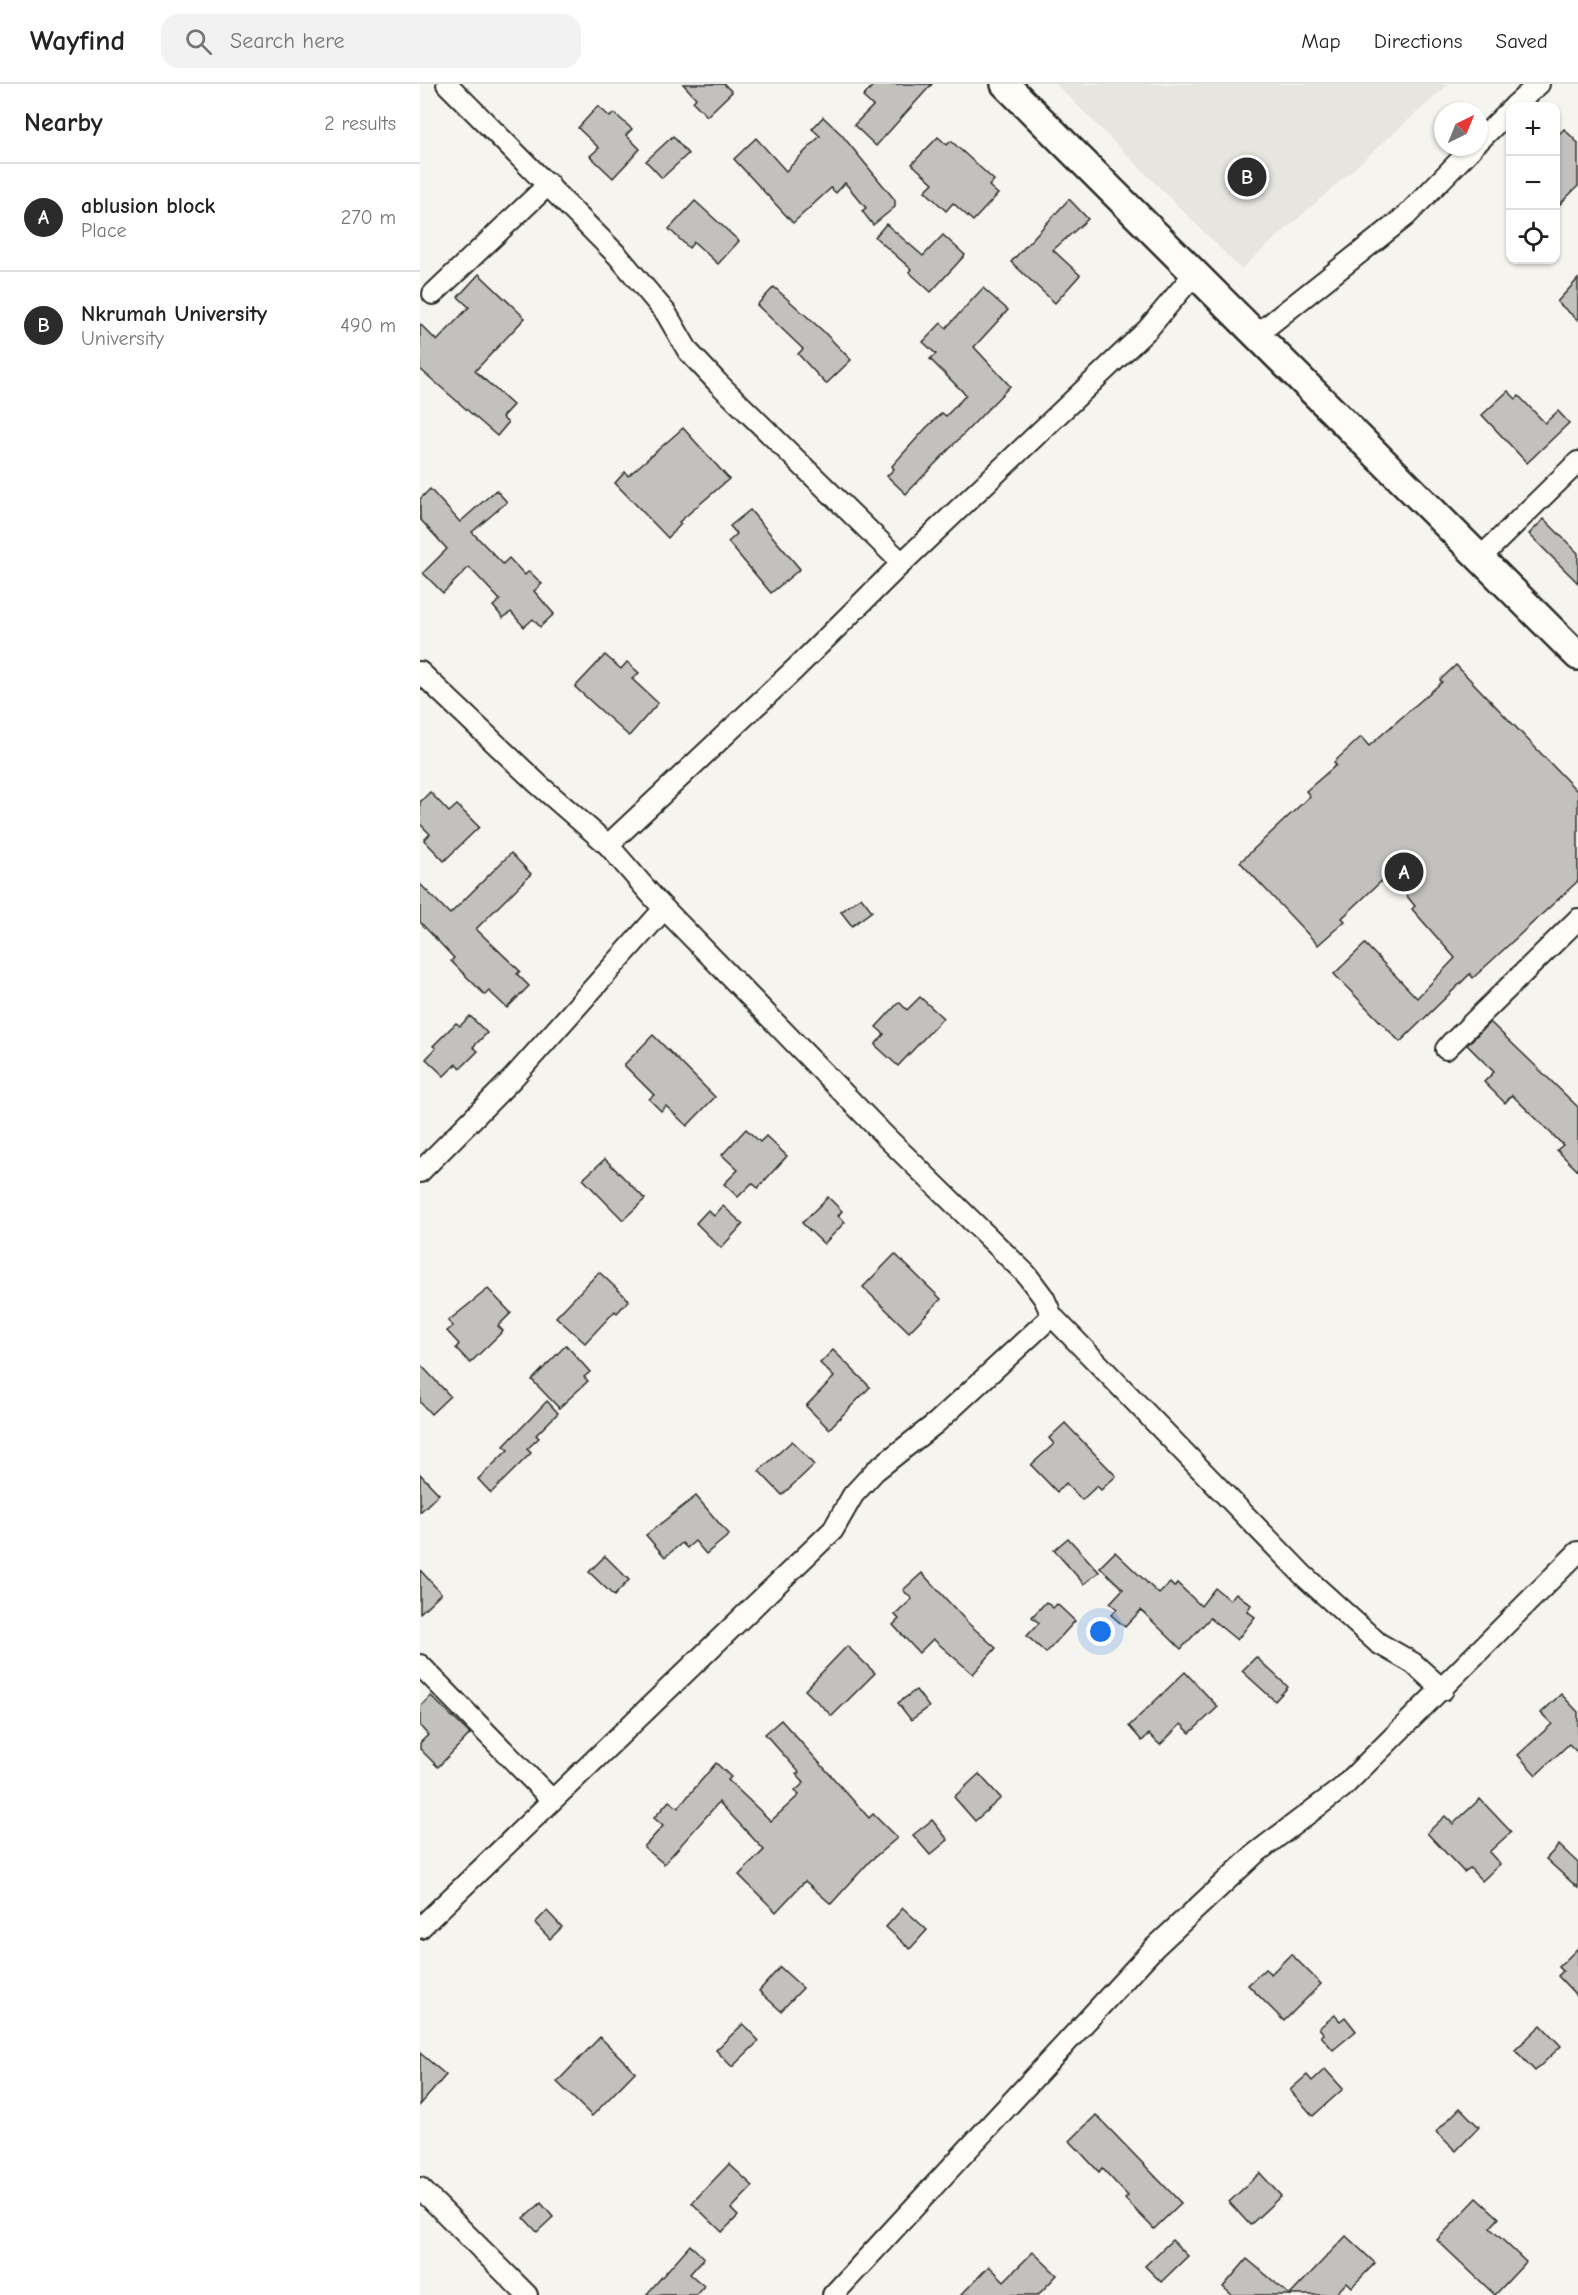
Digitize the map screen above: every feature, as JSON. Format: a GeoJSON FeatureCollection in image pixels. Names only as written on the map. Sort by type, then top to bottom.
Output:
{"type":"FeatureCollection","features":[{"type":"Feature","properties":{"kind":"street"},"geometry":{"type":"LineString","coordinates":[[447,84],[549,184],[618,256],[666,313],[688,351],[718,383],[902,562]]}},
{"type":"Feature","properties":{"kind":"street"},"geometry":{"type":"LineString","coordinates":[[1005,84],[1578,656]]}},
{"type":"Feature","properties":{"kind":"street"},"geometry":{"type":"LineString","coordinates":[[1519,102],[1539,84]]}},
{"type":"Feature","properties":{"kind":"street"},"geometry":{"type":"LineString","coordinates":[[1488,132],[1506,114]]}},
{"type":"Feature","properties":{"kind":"street"},"geometry":{"type":"LineString","coordinates":[[1255,336],[1406,216],[1464,156]]}},
{"type":"Feature","properties":{"kind":"street"},"geometry":{"type":"LineString","coordinates":[[433,294],[549,184]]}},
{"type":"Feature","properties":{"kind":"street"},"geometry":{"type":"LineString","coordinates":[[608,845],[794,670],[902,562],[1148,329],[1195,273]]}},
{"type":"Feature","properties":{"kind":"street"},"geometry":{"type":"LineString","coordinates":[[1480,558],[1578,462]]}},
{"type":"Feature","properties":{"kind":"street"},"geometry":{"type":"LineString","coordinates":[[420,672],[538,784],[608,845],[664,909],[885,1136],[1026,1274],[1044,1298],[1052,1316],[1305,1576],[1378,1643],[1413,1663],[1443,1690]]}},
{"type":"Feature","properties":{"kind":"street"},"geometry":{"type":"LineString","coordinates":[[420,1172],[513,1078],[664,909]]}},
{"type":"Feature","properties":{"kind":"street"},"geometry":{"type":"LineString","coordinates":[[1452,1042],[1578,919]]}},
{"type":"Feature","properties":{"kind":"street"},"geometry":{"type":"LineString","coordinates":[[420,1928],[833,1530],[853,1495],[875,1471],[936,1423],[1052,1316]]}},
{"type":"Feature","properties":{"kind":"street"},"geometry":{"type":"LineString","coordinates":[[833,2295],[1154,1948],[1256,1853],[1342,1788],[1443,1690],[1578,1552]]}},
{"type":"Feature","properties":{"kind":"street"},"geometry":{"type":"LineString","coordinates":[[420,1665],[552,1800]]}},
{"type":"Feature","properties":{"kind":"street"},"geometry":{"type":"LineString","coordinates":[[420,2188],[527,2295]]}},
{"type":"Feature","properties":{"kind":"shaded area"},"geometry":{"type":"Polygon","coordinates":[[[1056,84],[1449,84],[1241,269],[1056,84]]]}},
{"type":"Feature","properties":{"kind":"building"},"geometry":{"type":"Polygon","coordinates":[[[683,84],[724,84],[732,92],[707,116],[693,102],[696,98],[683,84]]]}},
{"type":"Feature","properties":{"kind":"building"},"geometry":{"type":"Polygon","coordinates":[[[874,84],[932,84],[876,146],[854,125],[873,106],[863,97],[874,84]]]}},
{"type":"Feature","properties":{"kind":"building"},"geometry":{"type":"Polygon","coordinates":[[[598,106],[610,117],[614,113],[632,129],[626,135],[640,149],[613,178],[590,156],[599,148],[578,128],[598,106]]]}},
{"type":"Feature","properties":{"kind":"building"},"geometry":{"type":"Polygon","coordinates":[[[823,117],[841,134],[895,200],[895,207],[873,225],[862,211],[866,208],[845,183],[836,193],[831,188],[793,223],[734,159],[756,138],[786,171],[820,136],[812,129],[823,117]]]}},
{"type":"Feature","properties":{"kind":"building"},"geometry":{"type":"Polygon","coordinates":[[[1564,129],[1578,143],[1578,186],[1560,204],[1560,156],[1560,133],[1564,129]]]}},
{"type":"Feature","properties":{"kind":"building"},"geometry":{"type":"Polygon","coordinates":[[[673,136],[688,154],[662,178],[646,161],[673,136]]]}},
{"type":"Feature","properties":{"kind":"building"},"geometry":{"type":"Polygon","coordinates":[[[938,137],[947,145],[951,141],[994,180],[989,186],[998,194],[973,221],[953,203],[946,211],[925,191],[933,183],[912,164],[938,137]]]}},
{"type":"Feature","properties":{"kind":"building"},"geometry":{"type":"Polygon","coordinates":[[[1069,199],[1088,219],[1053,250],[1080,275],[1055,303],[1011,262],[1069,199]]]}},
{"type":"Feature","properties":{"kind":"building"},"geometry":{"type":"Polygon","coordinates":[[[695,201],[739,241],[718,264],[694,242],[689,248],[669,229],[695,201]]]}},
{"type":"Feature","properties":{"kind":"building"},"geometry":{"type":"Polygon","coordinates":[[[886,224],[923,256],[943,235],[965,255],[931,292],[909,272],[911,269],[875,237],[886,224]]]}},
{"type":"Feature","properties":{"kind":"building"},"geometry":{"type":"Polygon","coordinates":[[[479,274],[525,318],[475,371],[513,405],[502,417],[508,423],[497,436],[420,369],[420,324],[437,341],[469,307],[458,297],[479,274]]]}},
{"type":"Feature","properties":{"kind":"building"},"geometry":{"type":"Polygon","coordinates":[[[1578,279],[1578,320],[1557,302],[1578,279]]]}},
{"type":"Feature","properties":{"kind":"building"},"geometry":{"type":"Polygon","coordinates":[[[774,287],[851,360],[826,384],[798,354],[803,349],[757,305],[774,287]]]}},
{"type":"Feature","properties":{"kind":"building"},"geometry":{"type":"Polygon","coordinates":[[[983,288],[1008,310],[974,347],[1010,386],[906,494],[887,476],[894,469],[892,466],[926,428],[942,413],[946,416],[966,395],[930,359],[936,354],[923,342],[941,323],[946,328],[983,288]]]}},
{"type":"Feature","properties":{"kind":"building"},"geometry":{"type":"Polygon","coordinates":[[[1508,391],[1516,399],[1519,396],[1545,423],[1558,411],[1569,423],[1527,463],[1482,415],[1508,391]]]}},
{"type":"Feature","properties":{"kind":"building"},"geometry":{"type":"Polygon","coordinates":[[[683,428],[729,479],[679,522],[681,524],[668,538],[615,483],[625,472],[628,476],[683,428]]]}},
{"type":"Feature","properties":{"kind":"building"},"geometry":{"type":"Polygon","coordinates":[[[430,489],[460,522],[496,490],[507,502],[472,532],[503,564],[509,558],[525,575],[529,571],[542,584],[534,591],[554,614],[540,627],[533,619],[524,627],[511,612],[503,618],[493,606],[500,600],[469,567],[443,593],[423,573],[447,549],[420,519],[420,499],[430,489]]]}},
{"type":"Feature","properties":{"kind":"building"},"geometry":{"type":"Polygon","coordinates":[[[750,510],[800,569],[771,593],[728,542],[737,534],[730,526],[750,510]]]}},
{"type":"Feature","properties":{"kind":"building"},"geometry":{"type":"Polygon","coordinates":[[[1544,519],[1578,553],[1578,583],[1529,534],[1544,519]]]}},
{"type":"Feature","properties":{"kind":"building"},"geometry":{"type":"Polygon","coordinates":[[[605,655],[621,669],[627,662],[639,673],[632,679],[658,703],[629,736],[575,687],[605,655]]]}},
{"type":"Feature","properties":{"kind":"building"},"geometry":{"type":"Polygon","coordinates":[[[1456,665],[1578,792],[1578,881],[1473,978],[1470,974],[1400,1042],[1334,974],[1365,944],[1417,998],[1455,958],[1412,909],[1415,906],[1389,874],[1342,918],[1345,921],[1318,945],[1240,862],[1310,796],[1306,791],[1336,765],[1334,762],[1361,737],[1369,746],[1442,682],[1440,680],[1456,665]]]}},
{"type":"Feature","properties":{"kind":"building"},"geometry":{"type":"Polygon","coordinates":[[[430,792],[449,812],[457,805],[479,827],[444,861],[424,840],[430,834],[420,824],[420,802],[430,792]]]}},
{"type":"Feature","properties":{"kind":"building"},"geometry":{"type":"Polygon","coordinates":[[[511,853],[531,874],[476,929],[520,971],[517,974],[529,986],[507,1008],[489,991],[485,995],[451,961],[454,958],[420,922],[420,884],[450,914],[511,853]]]}},
{"type":"Feature","properties":{"kind":"building"},"geometry":{"type":"Polygon","coordinates":[[[861,897],[872,911],[852,926],[841,912],[861,897]]]}},
{"type":"Feature","properties":{"kind":"building"},"geometry":{"type":"Polygon","coordinates":[[[920,997],[943,1018],[898,1066],[875,1045],[884,1034],[876,1027],[899,1002],[907,1010],[920,997]]]}},
{"type":"Feature","properties":{"kind":"building"},"geometry":{"type":"Polygon","coordinates":[[[470,1016],[487,1033],[473,1047],[478,1051],[461,1068],[456,1064],[444,1076],[426,1059],[436,1048],[433,1046],[456,1023],[460,1026],[470,1016]]]}},
{"type":"Feature","properties":{"kind":"building"},"geometry":{"type":"Polygon","coordinates":[[[1490,1022],[1578,1107],[1578,1171],[1557,1150],[1563,1145],[1512,1095],[1505,1103],[1484,1082],[1494,1072],[1467,1045],[1490,1022]]]}},
{"type":"Feature","properties":{"kind":"building"},"geometry":{"type":"Polygon","coordinates":[[[653,1035],[715,1097],[687,1126],[666,1106],[661,1111],[649,1099],[654,1095],[624,1065],[653,1035]]]}},
{"type":"Feature","properties":{"kind":"building"},"geometry":{"type":"Polygon","coordinates":[[[746,1129],[760,1142],[766,1136],[787,1156],[758,1188],[752,1183],[738,1197],[724,1184],[738,1170],[722,1155],[746,1129]]]}},
{"type":"Feature","properties":{"kind":"building"},"geometry":{"type":"Polygon","coordinates":[[[605,1159],[645,1199],[623,1220],[583,1179],[605,1159]]]}},
{"type":"Feature","properties":{"kind":"building"},"geometry":{"type":"Polygon","coordinates":[[[828,1197],[842,1211],[838,1216],[845,1222],[824,1244],[802,1223],[828,1197]]]}},
{"type":"Feature","properties":{"kind":"building"},"geometry":{"type":"Polygon","coordinates":[[[723,1206],[743,1224],[721,1248],[696,1223],[708,1210],[714,1216],[723,1206]]]}},
{"type":"Feature","properties":{"kind":"building"},"geometry":{"type":"Polygon","coordinates":[[[895,1254],[941,1299],[909,1332],[863,1287],[895,1254]]]}},
{"type":"Feature","properties":{"kind":"building"},"geometry":{"type":"Polygon","coordinates":[[[599,1272],[629,1300],[617,1313],[615,1311],[585,1343],[556,1317],[599,1272]]]}},
{"type":"Feature","properties":{"kind":"building"},"geometry":{"type":"Polygon","coordinates":[[[488,1289],[511,1313],[498,1326],[503,1331],[470,1363],[456,1348],[459,1344],[447,1331],[453,1326],[448,1321],[488,1289]]]}},
{"type":"Feature","properties":{"kind":"building"},"geometry":{"type":"Polygon","coordinates":[[[566,1345],[590,1372],[584,1377],[588,1381],[559,1408],[532,1380],[566,1345]]]}},
{"type":"Feature","properties":{"kind":"building"},"geometry":{"type":"Polygon","coordinates":[[[833,1350],[870,1387],[829,1429],[806,1406],[834,1377],[820,1363],[833,1350]]]}},
{"type":"Feature","properties":{"kind":"building"},"geometry":{"type":"Polygon","coordinates":[[[420,1364],[450,1396],[431,1414],[420,1402],[420,1364]]]}},
{"type":"Feature","properties":{"kind":"building"},"geometry":{"type":"Polygon","coordinates":[[[547,1401],[558,1413],[536,1435],[539,1438],[527,1449],[531,1453],[491,1493],[478,1479],[508,1450],[504,1446],[547,1401]]]}},
{"type":"Feature","properties":{"kind":"building"},"geometry":{"type":"Polygon","coordinates":[[[1065,1423],[1116,1476],[1101,1490],[1097,1486],[1082,1500],[1066,1483],[1057,1492],[1031,1465],[1054,1444],[1049,1438],[1065,1423]]]}},
{"type":"Feature","properties":{"kind":"building"},"geometry":{"type":"Polygon","coordinates":[[[792,1441],[814,1465],[782,1495],[759,1471],[792,1441]]]}},
{"type":"Feature","properties":{"kind":"building"},"geometry":{"type":"Polygon","coordinates":[[[420,1474],[439,1494],[420,1512],[420,1474]]]}},
{"type":"Feature","properties":{"kind":"building"},"geometry":{"type":"Polygon","coordinates":[[[696,1496],[729,1535],[706,1554],[695,1541],[687,1548],[682,1543],[665,1557],[646,1535],[696,1496]]]}},
{"type":"Feature","properties":{"kind":"building"},"geometry":{"type":"Polygon","coordinates":[[[1068,1538],[1099,1572],[1084,1584],[1054,1550],[1068,1538]]]}},
{"type":"Feature","properties":{"kind":"building"},"geometry":{"type":"Polygon","coordinates":[[[1115,1552],[1159,1594],[1170,1583],[1174,1587],[1177,1583],[1201,1606],[1215,1588],[1230,1600],[1236,1593],[1251,1605],[1247,1611],[1255,1617],[1237,1640],[1210,1618],[1181,1649],[1141,1610],[1125,1627],[1111,1615],[1117,1609],[1110,1603],[1123,1589],[1100,1567],[1115,1552]]]}},
{"type":"Feature","properties":{"kind":"building"},"geometry":{"type":"Polygon","coordinates":[[[605,1556],[629,1580],[614,1596],[589,1572],[605,1556]]]}},
{"type":"Feature","properties":{"kind":"building"},"geometry":{"type":"Polygon","coordinates":[[[420,1570],[441,1593],[420,1613],[420,1570]]]}},
{"type":"Feature","properties":{"kind":"building"},"geometry":{"type":"Polygon","coordinates":[[[922,1573],[969,1624],[996,1648],[973,1674],[933,1639],[919,1653],[893,1625],[899,1619],[895,1615],[912,1599],[903,1590],[922,1573]]]}},
{"type":"Feature","properties":{"kind":"building"},"geometry":{"type":"Polygon","coordinates":[[[1046,1602],[1053,1608],[1057,1604],[1075,1621],[1046,1653],[1027,1636],[1039,1623],[1032,1617],[1046,1602]]]}},
{"type":"Feature","properties":{"kind":"building"},"geometry":{"type":"Polygon","coordinates":[[[847,1646],[875,1673],[832,1716],[805,1690],[847,1646]]]}},
{"type":"Feature","properties":{"kind":"building"},"geometry":{"type":"Polygon","coordinates":[[[1256,1657],[1288,1687],[1275,1701],[1242,1671],[1256,1657]]]}},
{"type":"Feature","properties":{"kind":"building"},"geometry":{"type":"Polygon","coordinates":[[[1185,1672],[1218,1707],[1190,1733],[1181,1724],[1160,1745],[1149,1734],[1142,1741],[1129,1726],[1185,1672]]]}},
{"type":"Feature","properties":{"kind":"building"},"geometry":{"type":"Polygon","coordinates":[[[916,1690],[929,1707],[911,1720],[898,1703],[916,1690]]]}},
{"type":"Feature","properties":{"kind":"building"},"geometry":{"type":"Polygon","coordinates":[[[1561,1694],[1578,1712],[1578,1753],[1569,1744],[1536,1775],[1518,1755],[1552,1724],[1541,1713],[1561,1694]]]}},
{"type":"Feature","properties":{"kind":"building"},"geometry":{"type":"Polygon","coordinates":[[[431,1696],[470,1734],[438,1767],[420,1749],[420,1743],[428,1735],[420,1726],[420,1707],[431,1696]]]}},
{"type":"Feature","properties":{"kind":"building"},"geometry":{"type":"Polygon","coordinates":[[[781,1720],[869,1818],[873,1814],[897,1838],[870,1861],[831,1904],[805,1881],[776,1912],[739,1875],[764,1850],[719,1802],[664,1864],[644,1847],[663,1826],[654,1818],[669,1801],[678,1808],[716,1763],[731,1777],[728,1780],[771,1821],[799,1795],[795,1791],[804,1783],[796,1774],[799,1772],[765,1734],[781,1720]]]}},
{"type":"Feature","properties":{"kind":"building"},"geometry":{"type":"Polygon","coordinates":[[[979,1774],[1001,1798],[975,1821],[954,1797],[979,1774]]]}},
{"type":"Feature","properties":{"kind":"building"},"geometry":{"type":"Polygon","coordinates":[[[1480,1799],[1511,1832],[1489,1852],[1500,1864],[1482,1881],[1470,1868],[1464,1872],[1427,1833],[1445,1816],[1453,1824],[1480,1799]]]}},
{"type":"Feature","properties":{"kind":"building"},"geometry":{"type":"Polygon","coordinates":[[[932,1820],[948,1840],[930,1855],[913,1835],[932,1820]]]}},
{"type":"Feature","properties":{"kind":"building"},"geometry":{"type":"Polygon","coordinates":[[[1559,1845],[1578,1863],[1578,1888],[1546,1859],[1559,1845]]]}},
{"type":"Feature","properties":{"kind":"building"},"geometry":{"type":"Polygon","coordinates":[[[903,1908],[927,1930],[910,1949],[886,1927],[903,1908]]]}},
{"type":"Feature","properties":{"kind":"building"},"geometry":{"type":"Polygon","coordinates":[[[547,1911],[562,1927],[550,1939],[535,1923],[547,1911]]]}},
{"type":"Feature","properties":{"kind":"building"},"geometry":{"type":"Polygon","coordinates":[[[1578,1948],[1578,1997],[1558,1976],[1563,1971],[1559,1967],[1578,1948]]]}},
{"type":"Feature","properties":{"kind":"building"},"geometry":{"type":"Polygon","coordinates":[[[1291,1954],[1321,1984],[1284,2021],[1248,1985],[1265,1969],[1271,1974],[1291,1954]]]}},
{"type":"Feature","properties":{"kind":"building"},"geometry":{"type":"Polygon","coordinates":[[[780,1967],[803,1988],[781,2011],[759,1991],[780,1967]]]}},
{"type":"Feature","properties":{"kind":"building"},"geometry":{"type":"Polygon","coordinates":[[[1335,2015],[1340,2021],[1345,2017],[1356,2031],[1333,2050],[1321,2036],[1324,2034],[1319,2028],[1335,2015]]]}},
{"type":"Feature","properties":{"kind":"building"},"geometry":{"type":"Polygon","coordinates":[[[743,2024],[759,2041],[732,2067],[716,2050],[743,2024]]]}},
{"type":"Feature","properties":{"kind":"building"},"geometry":{"type":"Polygon","coordinates":[[[1541,2025],[1561,2046],[1535,2071],[1515,2050],[1541,2025]]]}},
{"type":"Feature","properties":{"kind":"building"},"geometry":{"type":"Polygon","coordinates":[[[600,2037],[635,2072],[592,2116],[557,2082],[600,2037]]]}},
{"type":"Feature","properties":{"kind":"building"},"geometry":{"type":"Polygon","coordinates":[[[420,2053],[446,2075],[420,2105],[420,2053]]]}},
{"type":"Feature","properties":{"kind":"building"},"geometry":{"type":"Polygon","coordinates":[[[1325,2069],[1343,2089],[1313,2116],[1290,2090],[1307,2075],[1312,2081],[1325,2069]]]}},
{"type":"Feature","properties":{"kind":"building"},"geometry":{"type":"Polygon","coordinates":[[[1460,2108],[1479,2127],[1456,2151],[1436,2132],[1460,2108]]]}},
{"type":"Feature","properties":{"kind":"building"},"geometry":{"type":"Polygon","coordinates":[[[1096,2115],[1181,2203],[1154,2229],[1125,2199],[1128,2196],[1102,2168],[1099,2172],[1070,2141],[1096,2115]]]}},
{"type":"Feature","properties":{"kind":"building"},"geometry":{"type":"Polygon","coordinates":[[[729,2164],[753,2186],[731,2209],[738,2216],[722,2232],[692,2203],[729,2164]]]}},
{"type":"Feature","properties":{"kind":"building"},"geometry":{"type":"Polygon","coordinates":[[[1260,2173],[1281,2196],[1250,2225],[1229,2202],[1260,2173]]]}},
{"type":"Feature","properties":{"kind":"building"},"geometry":{"type":"Polygon","coordinates":[[[1477,2198],[1499,2218],[1490,2228],[1526,2262],[1495,2295],[1437,2240],[1477,2198]]]}},
{"type":"Feature","properties":{"kind":"building"},"geometry":{"type":"Polygon","coordinates":[[[541,2203],[553,2217],[537,2232],[524,2218],[541,2203]]]}},
{"type":"Feature","properties":{"kind":"building"},"geometry":{"type":"Polygon","coordinates":[[[1346,2236],[1375,2263],[1352,2287],[1347,2282],[1335,2295],[1290,2295],[1346,2236]]]}},
{"type":"Feature","properties":{"kind":"building"},"geometry":{"type":"Polygon","coordinates":[[[1172,2240],[1188,2256],[1161,2282],[1145,2266],[1172,2240]]]}},
{"type":"Feature","properties":{"kind":"building"},"geometry":{"type":"Polygon","coordinates":[[[690,2245],[704,2258],[690,2274],[704,2286],[696,2295],[646,2295],[690,2245]]]}},
{"type":"Feature","properties":{"kind":"building"},"geometry":{"type":"Polygon","coordinates":[[[1033,2252],[1057,2275],[1038,2295],[961,2295],[989,2266],[1004,2281],[1033,2252]]]}},
{"type":"Feature","properties":{"kind":"building"},"geometry":{"type":"Polygon","coordinates":[[[1247,2259],[1290,2295],[1232,2295],[1223,2287],[1247,2259]]]}},
{"type":"Feature","properties":{"kind":"place","name":"Nkrumah University"},"geometry":{"type":"Point","coordinates":[1247,177]}},
{"type":"Feature","properties":{"kind":"place","name":"ablusion block"},"geometry":{"type":"Point","coordinates":[1404,872]}}]}
